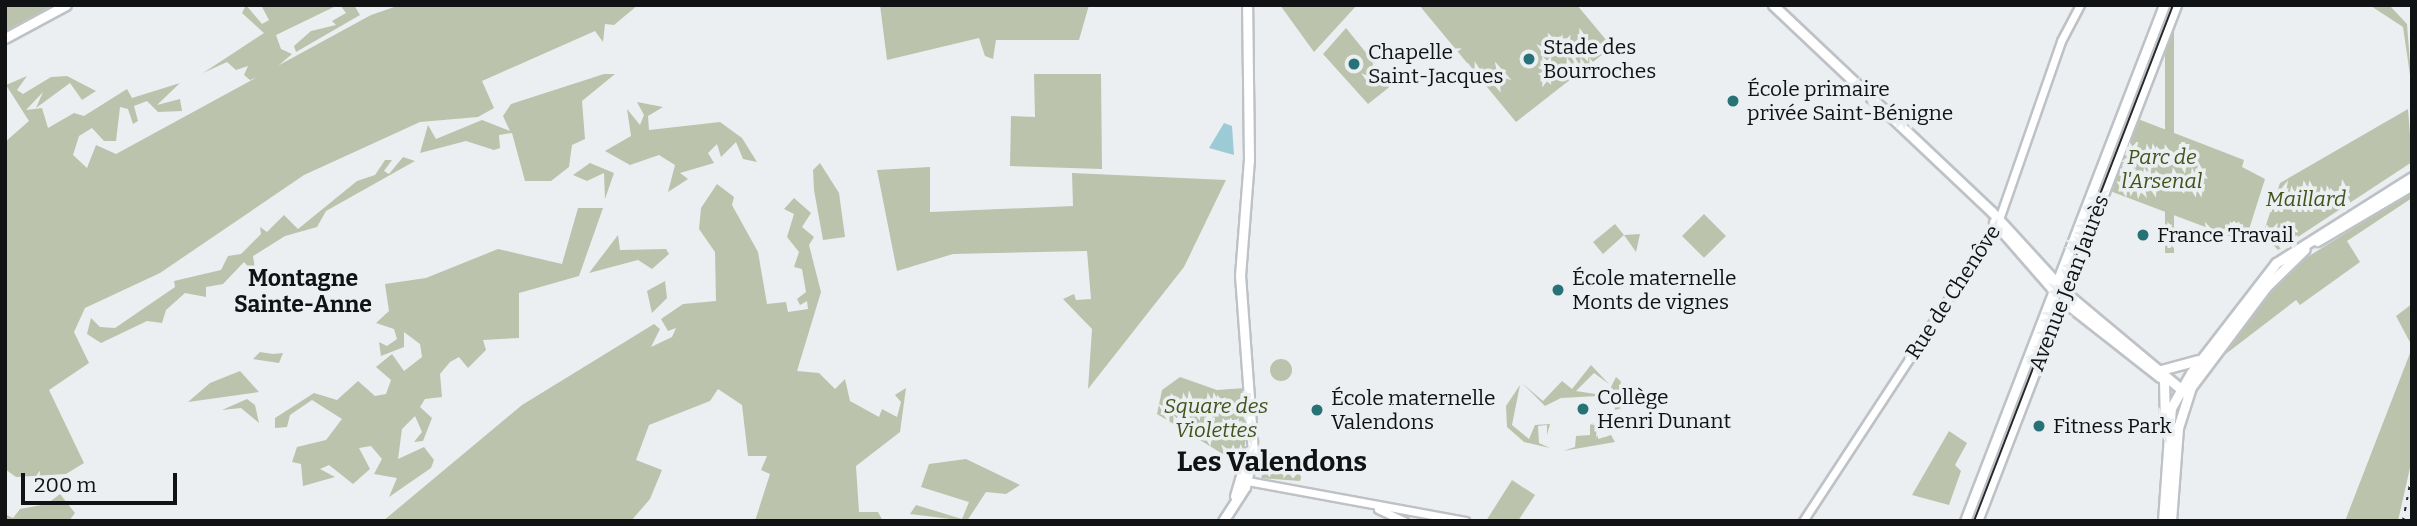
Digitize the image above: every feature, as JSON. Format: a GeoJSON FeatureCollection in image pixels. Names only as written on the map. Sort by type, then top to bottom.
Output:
{"type":"FeatureCollection","features":[{"type":"Feature","properties":{"kind":"main road"},"geometry":{"type":"LineString","coordinates":[[5,38],[66,5]]}},
{"type":"Feature","properties":{"kind":"main road"},"geometry":{"type":"LineString","coordinates":[[1223,521],[1245,481],[1253,431],[1240,276],[1249,153],[1244,108],[1247,5]]}},
{"type":"Feature","properties":{"kind":"main road"},"geometry":{"type":"LineString","coordinates":[[1773,5],[1925,150],[2056,283],[2065,297],[2164,380],[2183,390]]}},
{"type":"Feature","properties":{"kind":"main road","name":"Avenue Jean Jaurès"},"geometry":{"type":"LineString","coordinates":[[1965,521],[2164,5]]}},
{"type":"Feature","properties":{"kind":"main road","name":"Avenue Jean Jaurès"},"geometry":{"type":"LineString","coordinates":[[1977,521],[2176,5]]}},
{"type":"Feature","properties":{"kind":"main road"},"geometry":{"type":"LineString","coordinates":[[2167,437],[2183,390],[2202,358],[2279,265],[2412,177]]}},
{"type":"Feature","properties":{"kind":"main road"},"geometry":{"type":"LineString","coordinates":[[2171,521],[2175,446],[2183,390],[2279,265],[2412,185]]}},
{"type":"Feature","properties":{"kind":"main road"},"geometry":{"type":"LineString","coordinates":[[2065,297],[2183,390]]}},
{"type":"Feature","properties":{"kind":"main road"},"geometry":{"type":"LineString","coordinates":[[2161,370],[2202,358]]}},
{"type":"Feature","properties":{"kind":"main road"},"geometry":{"type":"LineString","coordinates":[[2162,521],[2167,437],[2164,380]]}},
{"type":"Feature","properties":{"kind":"street","name":"Rue de Chenôve"},"geometry":{"type":"LineString","coordinates":[[1803,521],[1998,223],[2061,41],[2080,5]]}},
{"type":"Feature","properties":{"kind":"street"},"geometry":{"type":"LineString","coordinates":[[1249,458],[1256,480],[1271,485]]}},
{"type":"Feature","properties":{"kind":"street"},"geometry":{"type":"LineString","coordinates":[[1245,481],[1465,521]]}},
{"type":"Feature","properties":{"kind":"street"},"geometry":{"type":"LineString","coordinates":[[1245,481],[1383,510],[1404,521]]}},
{"type":"Feature","properties":{"kind":"green space"},"geometry":{"type":"Polygon","coordinates":[[[5,5],[53,5],[5,31],[5,5]]]}},
{"type":"Feature","properties":{"kind":"green space"},"geometry":{"type":"Polygon","coordinates":[[[246,5],[262,24],[269,20],[261,5],[338,5],[276,35],[281,49],[292,54],[271,72],[250,80],[244,75],[248,66],[236,70],[227,62],[203,73],[264,33],[242,13],[246,5]]]}},
{"type":"Feature","properties":{"kind":"green space"},"geometry":{"type":"Polygon","coordinates":[[[340,5],[354,5],[360,15],[296,52],[294,46],[311,31],[336,25],[332,21],[346,13],[340,5]]]}},
{"type":"Feature","properties":{"kind":"green space"},"geometry":{"type":"Polygon","coordinates":[[[400,5],[638,5],[614,25],[605,24],[603,42],[595,31],[482,81],[494,108],[478,117],[420,122],[304,175],[160,273],[85,308],[74,332],[89,363],[49,390],[84,463],[66,474],[16,477],[5,469],[5,142],[29,121],[6,85],[27,76],[17,90],[23,94],[51,77],[67,76],[96,91],[82,100],[70,83],[36,108],[43,92],[26,110],[42,108],[48,128],[74,113],[84,116],[127,89],[132,98],[180,83],[157,105],[180,99],[182,111],[158,112],[147,101],[134,106],[138,121],[133,124],[128,109],[120,107],[116,141],[104,141],[92,128],[79,136],[73,155],[87,168],[96,145],[116,154],[371,15],[400,5]]]}},
{"type":"Feature","properties":{"kind":"green space"},"geometry":{"type":"Polygon","coordinates":[[[880,5],[1089,5],[1079,40],[996,40],[993,59],[985,56],[979,38],[887,60],[880,5]]]}},
{"type":"Feature","properties":{"kind":"green space"},"geometry":{"type":"Polygon","coordinates":[[[1280,5],[1357,5],[1314,52],[1280,5]]]}},
{"type":"Feature","properties":{"kind":"green space","name":"Stade des Bourroches"},"geometry":{"type":"Polygon","coordinates":[[[1419,5],[1577,5],[1612,47],[1516,122],[1419,5]]]}},
{"type":"Feature","properties":{"kind":"green space"},"geometry":{"type":"Polygon","coordinates":[[[2165,5],[2174,5],[2174,253],[2165,253],[2165,5]]]}},
{"type":"Feature","properties":{"kind":"green space"},"geometry":{"type":"Polygon","coordinates":[[[2371,6],[2391,7],[2407,24],[2412,89],[2403,27],[2371,6]]]}},
{"type":"Feature","properties":{"kind":"green space"},"geometry":{"type":"Polygon","coordinates":[[[1346,28],[1392,85],[1368,104],[1323,54],[1346,28]]]}},
{"type":"Feature","properties":{"kind":"green space"},"geometry":{"type":"Polygon","coordinates":[[[604,74],[615,74],[582,101],[585,139],[572,145],[569,167],[551,181],[525,181],[512,133],[499,135],[500,148],[494,150],[466,141],[420,153],[428,125],[436,139],[482,120],[510,131],[503,116],[511,104],[604,74]]]}},
{"type":"Feature","properties":{"kind":"green space"},"geometry":{"type":"Polygon","coordinates":[[[1034,74],[1101,74],[1102,169],[1010,166],[1011,116],[1035,117],[1034,74]]]}},
{"type":"Feature","properties":{"kind":"green space"},"geometry":{"type":"Polygon","coordinates":[[[637,102],[663,107],[648,116],[649,130],[720,122],[742,138],[757,162],[743,159],[736,142],[721,157],[717,144],[708,153],[714,163],[680,173],[688,179],[668,192],[675,165],[659,155],[630,165],[605,151],[631,136],[627,109],[640,125],[644,115],[637,102]]]}},
{"type":"Feature","properties":{"kind":"green space","name":"Maillard"},"geometry":{"type":"Polygon","coordinates":[[[2408,109],[2412,162],[2278,250],[2263,234],[2280,183],[2408,109]]]}},
{"type":"Feature","properties":{"kind":"green space","name":"Parc de l'Arsenal"},"geometry":{"type":"Polygon","coordinates":[[[2138,119],[2244,160],[2242,167],[2265,179],[2245,242],[2110,191],[2138,119]]]}},
{"type":"Feature","properties":{"kind":"green space"},"geometry":{"type":"Polygon","coordinates":[[[403,157],[415,161],[326,211],[317,227],[285,236],[253,256],[256,276],[244,262],[223,284],[206,287],[206,297],[185,293],[166,310],[162,323],[147,321],[101,343],[87,334],[91,318],[100,327],[115,328],[175,287],[174,281],[221,270],[228,256],[241,254],[261,234],[260,227],[267,232],[284,215],[298,229],[357,181],[375,175],[385,160],[392,160],[384,171],[389,174],[403,157]]]}},
{"type":"Feature","properties":{"kind":"green space"},"geometry":{"type":"Polygon","coordinates":[[[590,163],[614,173],[605,199],[604,173],[587,181],[573,175],[590,163]]]}},
{"type":"Feature","properties":{"kind":"green space"},"geometry":{"type":"Polygon","coordinates":[[[820,163],[839,193],[845,237],[823,240],[813,170],[820,163]]]}},
{"type":"Feature","properties":{"kind":"green space"},"geometry":{"type":"Polygon","coordinates":[[[930,167],[930,212],[1073,206],[1072,173],[1226,180],[1184,267],[1088,389],[1092,329],[1063,299],[1074,294],[1076,300],[1091,299],[1087,251],[953,254],[897,271],[877,170],[930,167]]]}},
{"type":"Feature","properties":{"kind":"green space"},"geometry":{"type":"Polygon","coordinates":[[[717,184],[734,197],[732,205],[758,252],[767,304],[786,302],[788,312],[808,309],[807,301],[800,305],[797,299],[806,292],[802,269],[794,267],[799,252],[787,237],[794,214],[784,209],[794,198],[811,213],[802,227],[814,237],[809,245],[821,292],[797,371],[819,373],[835,389],[845,379],[850,401],[879,417],[882,409],[897,417],[901,402],[895,395],[906,388],[900,432],[856,466],[859,512],[878,512],[883,521],[755,521],[770,474],[761,470],[767,456],[748,456],[742,405],[718,389],[710,401],[649,425],[636,460],[662,470],[650,499],[631,521],[383,521],[522,405],[654,324],[660,329],[651,347],[672,337],[676,328],[668,331],[661,319],[683,304],[716,301],[715,252],[699,229],[701,208],[717,184]]]}},
{"type":"Feature","properties":{"kind":"green space"},"geometry":{"type":"Polygon","coordinates":[[[2412,192],[2412,198],[2347,241],[2360,262],[2300,305],[2296,300],[2210,366],[2293,266],[2412,192]]]}},
{"type":"Feature","properties":{"kind":"green space"},"geometry":{"type":"Polygon","coordinates":[[[578,208],[603,208],[579,276],[519,293],[519,338],[483,340],[486,350],[468,368],[459,357],[450,362],[440,374],[442,397],[425,399],[420,407],[432,418],[423,441],[414,442],[422,432],[415,416],[402,429],[398,459],[424,447],[434,460],[431,468],[389,497],[397,478],[374,474],[382,459],[371,446],[359,448],[370,469],[353,484],[329,465],[320,469],[335,477],[303,486],[301,464],[292,462],[297,447],[326,440],[342,419],[312,400],[290,415],[287,427],[275,428],[275,418],[314,393],[337,400],[358,381],[375,396],[386,394],[391,380],[376,367],[392,354],[404,371],[422,357],[420,344],[404,332],[404,347],[381,356],[379,342],[387,346],[397,339],[394,329],[376,323],[389,311],[385,284],[426,278],[498,249],[562,264],[578,208]]]}},
{"type":"Feature","properties":{"kind":"green space"},"geometry":{"type":"Polygon","coordinates":[[[1704,214],[1726,236],[1704,258],[1682,236],[1704,214]]]}},
{"type":"Feature","properties":{"kind":"green space"},"geometry":{"type":"Polygon","coordinates":[[[1615,224],[1624,235],[1603,254],[1593,242],[1615,224]]]}},
{"type":"Feature","properties":{"kind":"green space"},"geometry":{"type":"Polygon","coordinates":[[[1640,234],[1636,252],[1624,235],[1640,234]]]}},
{"type":"Feature","properties":{"kind":"green space"},"geometry":{"type":"Polygon","coordinates":[[[618,235],[620,250],[666,249],[669,254],[652,269],[638,260],[589,273],[618,235]]]}},
{"type":"Feature","properties":{"kind":"green space"},"geometry":{"type":"Polygon","coordinates":[[[665,281],[667,298],[652,313],[647,291],[665,281]]]}},
{"type":"Feature","properties":{"kind":"green space"},"geometry":{"type":"Polygon","coordinates":[[[2412,304],[2412,346],[2396,316],[2412,304]]]}},
{"type":"Feature","properties":{"kind":"green space"},"geometry":{"type":"Polygon","coordinates":[[[2049,309],[2056,312],[1968,521],[1960,518],[2049,309]]]}},
{"type":"Feature","properties":{"kind":"green space"},"geometry":{"type":"Polygon","coordinates":[[[2412,348],[2412,459],[2398,521],[2345,521],[2412,348]]]}},
{"type":"Feature","properties":{"kind":"green space"},"geometry":{"type":"Polygon","coordinates":[[[260,352],[283,353],[279,363],[253,359],[260,352]]]}},
{"type":"Feature","properties":{"kind":"green space"},"geometry":{"type":"Polygon","coordinates":[[[1281,359],[1289,362],[1292,370],[1289,378],[1281,381],[1273,378],[1270,370],[1273,362],[1281,359]]]}},
{"type":"Feature","properties":{"kind":"green space"},"geometry":{"type":"Polygon","coordinates":[[[1591,365],[1609,384],[1594,373],[1576,391],[1602,395],[1602,402],[1598,396],[1561,398],[1545,406],[1522,383],[1543,401],[1562,381],[1572,389],[1591,365]]]}},
{"type":"Feature","properties":{"kind":"green space"},"geometry":{"type":"Polygon","coordinates":[[[240,371],[259,392],[188,402],[210,383],[240,371]]]}},
{"type":"Feature","properties":{"kind":"green space","name":"Square des Violettes"},"geometry":{"type":"Polygon","coordinates":[[[1180,377],[1217,390],[1245,388],[1248,428],[1241,465],[1157,414],[1162,390],[1180,377]]]}},
{"type":"Feature","properties":{"kind":"green space"},"geometry":{"type":"Polygon","coordinates":[[[1616,377],[1632,391],[1636,404],[1615,410],[1611,387],[1616,377]]]}},
{"type":"Feature","properties":{"kind":"green space"},"geometry":{"type":"Polygon","coordinates":[[[1520,385],[1512,425],[1529,439],[1535,425],[1550,424],[1547,435],[1547,425],[1538,426],[1539,443],[1550,448],[1524,442],[1507,427],[1506,406],[1520,385]]]}},
{"type":"Feature","properties":{"kind":"green space"},"geometry":{"type":"Polygon","coordinates":[[[247,399],[255,405],[259,423],[241,408],[222,410],[247,399]]]}},
{"type":"Feature","properties":{"kind":"green space"},"geometry":{"type":"Polygon","coordinates":[[[1604,418],[1612,432],[1598,425],[1598,439],[1611,435],[1615,442],[1563,451],[1575,447],[1576,436],[1590,435],[1590,425],[1604,418]]]}},
{"type":"Feature","properties":{"kind":"green space"},"geometry":{"type":"Polygon","coordinates":[[[1949,431],[1967,443],[1955,465],[1961,471],[1949,505],[1912,495],[1949,431]]]}},
{"type":"Feature","properties":{"kind":"green space"},"geometry":{"type":"Polygon","coordinates":[[[1257,451],[1306,461],[1300,481],[1259,478],[1257,451]]]}},
{"type":"Feature","properties":{"kind":"green space"},"geometry":{"type":"Polygon","coordinates":[[[966,459],[1020,485],[1006,494],[986,492],[967,521],[910,514],[916,505],[962,519],[969,502],[921,487],[929,464],[966,459]]]}},
{"type":"Feature","properties":{"kind":"green space"},"geometry":{"type":"Polygon","coordinates":[[[1512,480],[1535,495],[1518,521],[1486,521],[1512,480]]]}},
{"type":"Feature","properties":{"kind":"green space"},"geometry":{"type":"Polygon","coordinates":[[[60,494],[75,513],[69,521],[5,521],[5,514],[13,518],[20,509],[47,504],[60,494]]]}},
{"type":"Feature","properties":{"kind":"water"},"geometry":{"type":"Polygon","coordinates":[[[1224,123],[1232,126],[1234,155],[1209,148],[1224,123]]]}},
{"type":"Feature","properties":{"kind":"tram line"},"geometry":{"type":"LineString","coordinates":[[1974,521],[2173,5]]}},
{"type":"Feature","properties":{"kind":"tram line"},"geometry":{"type":"LineString","coordinates":[[1404,521],[1443,521]]}},
{"type":"Feature","properties":{"kind":"railway"},"geometry":{"type":"LineString","coordinates":[[2403,521],[2412,473]]}},
{"type":"Feature","properties":{"kind":"place","name":"Stade des Bourroches"},"geometry":{"type":"Point","coordinates":[1529,59]}},
{"type":"Feature","properties":{"kind":"place","name":"Chapelle Saint-Jacques"},"geometry":{"type":"Point","coordinates":[1354,64]}},
{"type":"Feature","properties":{"kind":"place","name":"École primaire privée Saint-Bénigne"},"geometry":{"type":"Point","coordinates":[1733,101]}},
{"type":"Feature","properties":{"kind":"place","name":"France Travail"},"geometry":{"type":"Point","coordinates":[2143,235]}},
{"type":"Feature","properties":{"kind":"place","name":"École maternelle Monts de vignes"},"geometry":{"type":"Point","coordinates":[1558,290]}},
{"type":"Feature","properties":{"kind":"place","name":"Collège Henri Dunant"},"geometry":{"type":"Point","coordinates":[1583,409]}},
{"type":"Feature","properties":{"kind":"place","name":"École maternelle Valendons"},"geometry":{"type":"Point","coordinates":[1317,410]}},
{"type":"Feature","properties":{"kind":"place","name":"Fitness Park"},"geometry":{"type":"Point","coordinates":[2039,426]}},
{"type":"Feature","properties":{"kind":"district","name":"Montagne Sainte-Anne"},"geometry":{"type":"Point","coordinates":[303,291]}},
{"type":"Feature","properties":{"kind":"district","name":"Les Valendons"},"geometry":{"type":"Point","coordinates":[1272,462]}}]}
